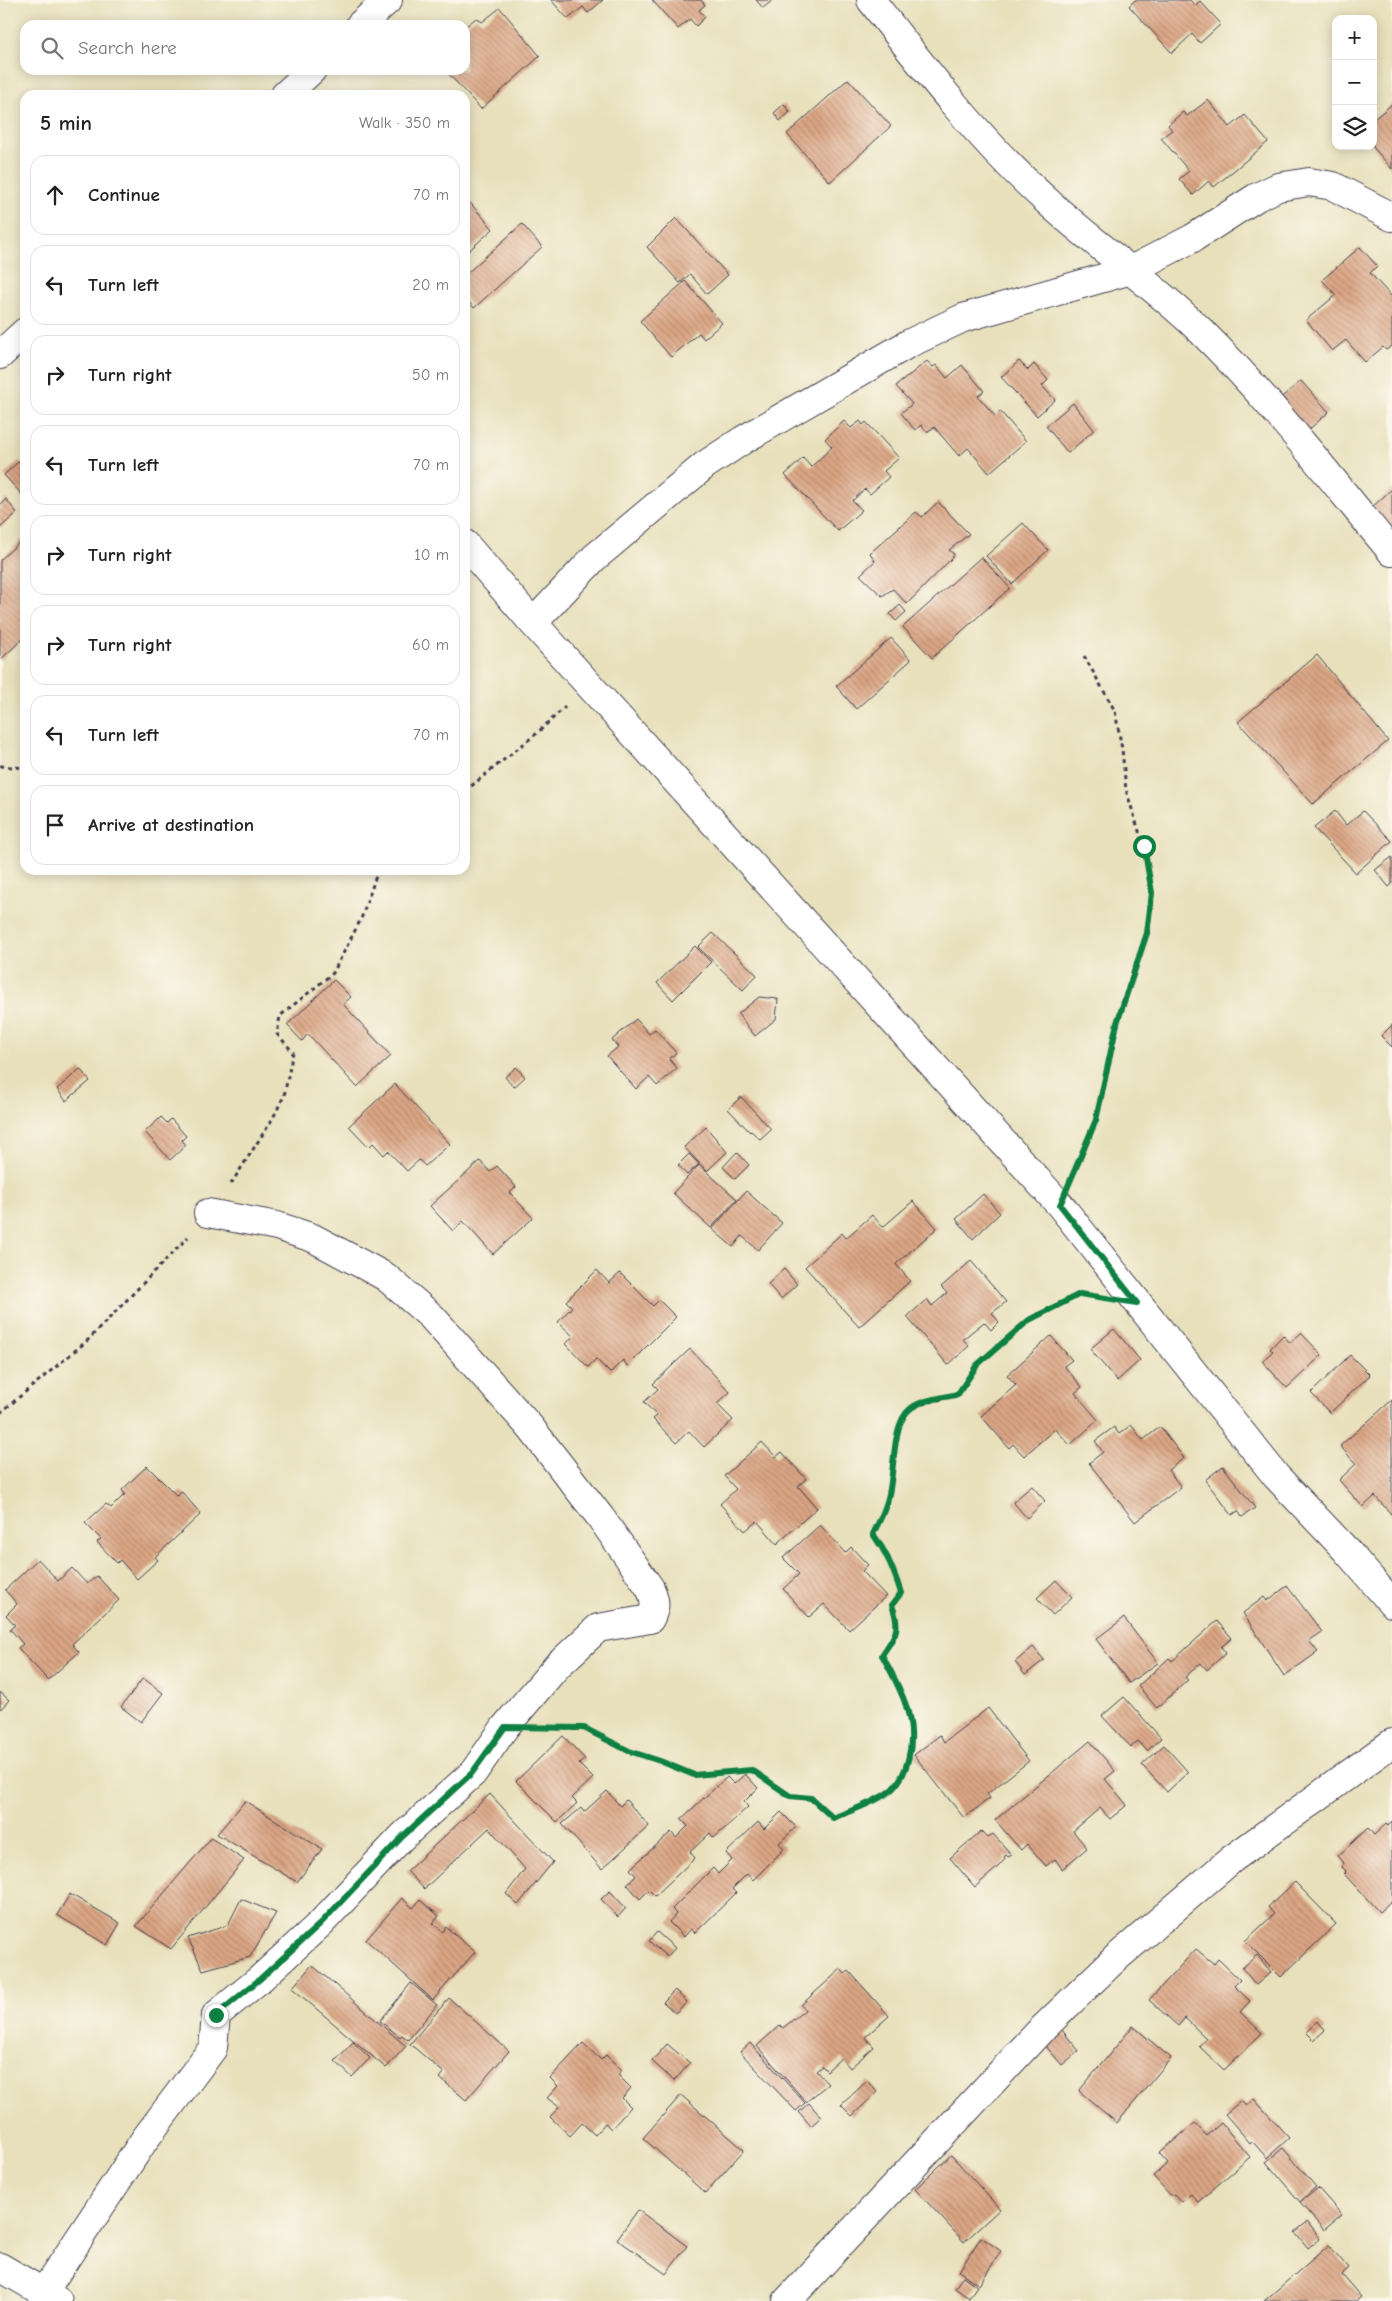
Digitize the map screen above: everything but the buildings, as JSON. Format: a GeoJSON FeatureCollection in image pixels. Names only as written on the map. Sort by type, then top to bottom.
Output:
{"type":"FeatureCollection","features":[{"type":"Feature","properties":{"kind":"street"},"geometry":{"type":"LineString","coordinates":[[366,20],[388,0]]}},
{"type":"Feature","properties":{"kind":"street"},"geometry":{"type":"LineString","coordinates":[[871,0],[931,76],[995,150],[1047,202],[1173,305],[1242,374],[1392,552]]}},
{"type":"Feature","properties":{"kind":"street"},"geometry":{"type":"LineString","coordinates":[[290,90],[307,75]]}},
{"type":"Feature","properties":{"kind":"street"},"geometry":{"type":"LineString","coordinates":[[533,623],[594,558],[705,465],[744,440],[908,344],[963,318],[1131,270],[1193,238],[1263,194],[1296,183],[1309,182],[1333,186],[1392,217]]}},
{"type":"Feature","properties":{"kind":"street"},"geometry":{"type":"LineString","coordinates":[[0,355],[20,337]]}},
{"type":"Feature","properties":{"kind":"street"},"geometry":{"type":"LineString","coordinates":[[470,550],[533,623],[1060,1205],[1276,1476],[1346,1550],[1392,1603]]}},
{"type":"Feature","properties":{"kind":"street"},"geometry":{"type":"LineString","coordinates":[[0,2266],[50,2297],[145,2139],[213,2048],[216,2015],[260,1979],[321,1923],[402,1837],[472,1773],[505,1727],[557,1666],[598,1628],[650,1619],[655,1610],[656,1600],[650,1588],[602,1518],[530,1427],[432,1317],[386,1277],[313,1238],[277,1226],[208,1213]]}},
{"type":"Feature","properties":{"kind":"street"},"geometry":{"type":"LineString","coordinates":[[787,2301],[1033,2039],[1115,1959],[1232,1860],[1392,1743]]}},
{"type":"Feature","properties":{"kind":"path"},"geometry":{"type":"LineString","coordinates":[[1060,1205],[1096,1120],[1121,1008],[1147,933],[1152,893],[1139,828],[1126,790],[1122,749],[1115,711],[1084,654]]}},
{"type":"Feature","properties":{"kind":"path"},"geometry":{"type":"LineString","coordinates":[[470,787],[536,734],[589,684]]}},
{"type":"Feature","properties":{"kind":"path"},"geometry":{"type":"LineString","coordinates":[[0,766],[20,768]]}},
{"type":"Feature","properties":{"kind":"path"},"geometry":{"type":"LineString","coordinates":[[0,1413],[88,1340],[181,1246],[248,1159],[284,1096],[293,1052],[277,1034],[280,1016],[333,973],[361,919],[377,875]]}},
{"type":"Feature","properties":{"kind":"path"},"geometry":{"type":"LineString","coordinates":[[505,1727],[584,1728],[629,1751],[694,1775],[752,1770],[790,1796],[811,1798],[833,1818],[868,1804],[890,1791],[903,1775],[913,1733],[908,1709],[882,1655],[897,1633],[897,1620],[892,1605],[901,1593],[894,1568],[873,1534],[889,1497],[896,1442],[904,1415],[910,1408],[922,1403],[958,1394],[977,1365],[1029,1320],[1080,1294],[1137,1303]]}},
{"type":"Feature","properties":{"kind":"route"},"geometry":{"type":"LineString","coordinates":[[216,2015],[260,1979],[321,1923],[402,1837],[472,1773],[505,1727],[584,1728],[629,1751],[694,1775],[752,1770],[790,1796],[811,1798],[833,1818],[868,1804],[890,1791],[903,1775],[910,1755],[913,1733],[908,1709],[882,1655],[897,1633],[897,1620],[892,1605],[901,1593],[894,1568],[873,1534],[889,1497],[896,1442],[904,1415],[910,1408],[922,1403],[958,1394],[977,1365],[1004,1344],[1029,1320],[1080,1294],[1137,1303],[1060,1205],[1085,1150],[1096,1120],[1123,1001],[1147,933],[1151,914],[1152,893],[1144,846]]}}]}
